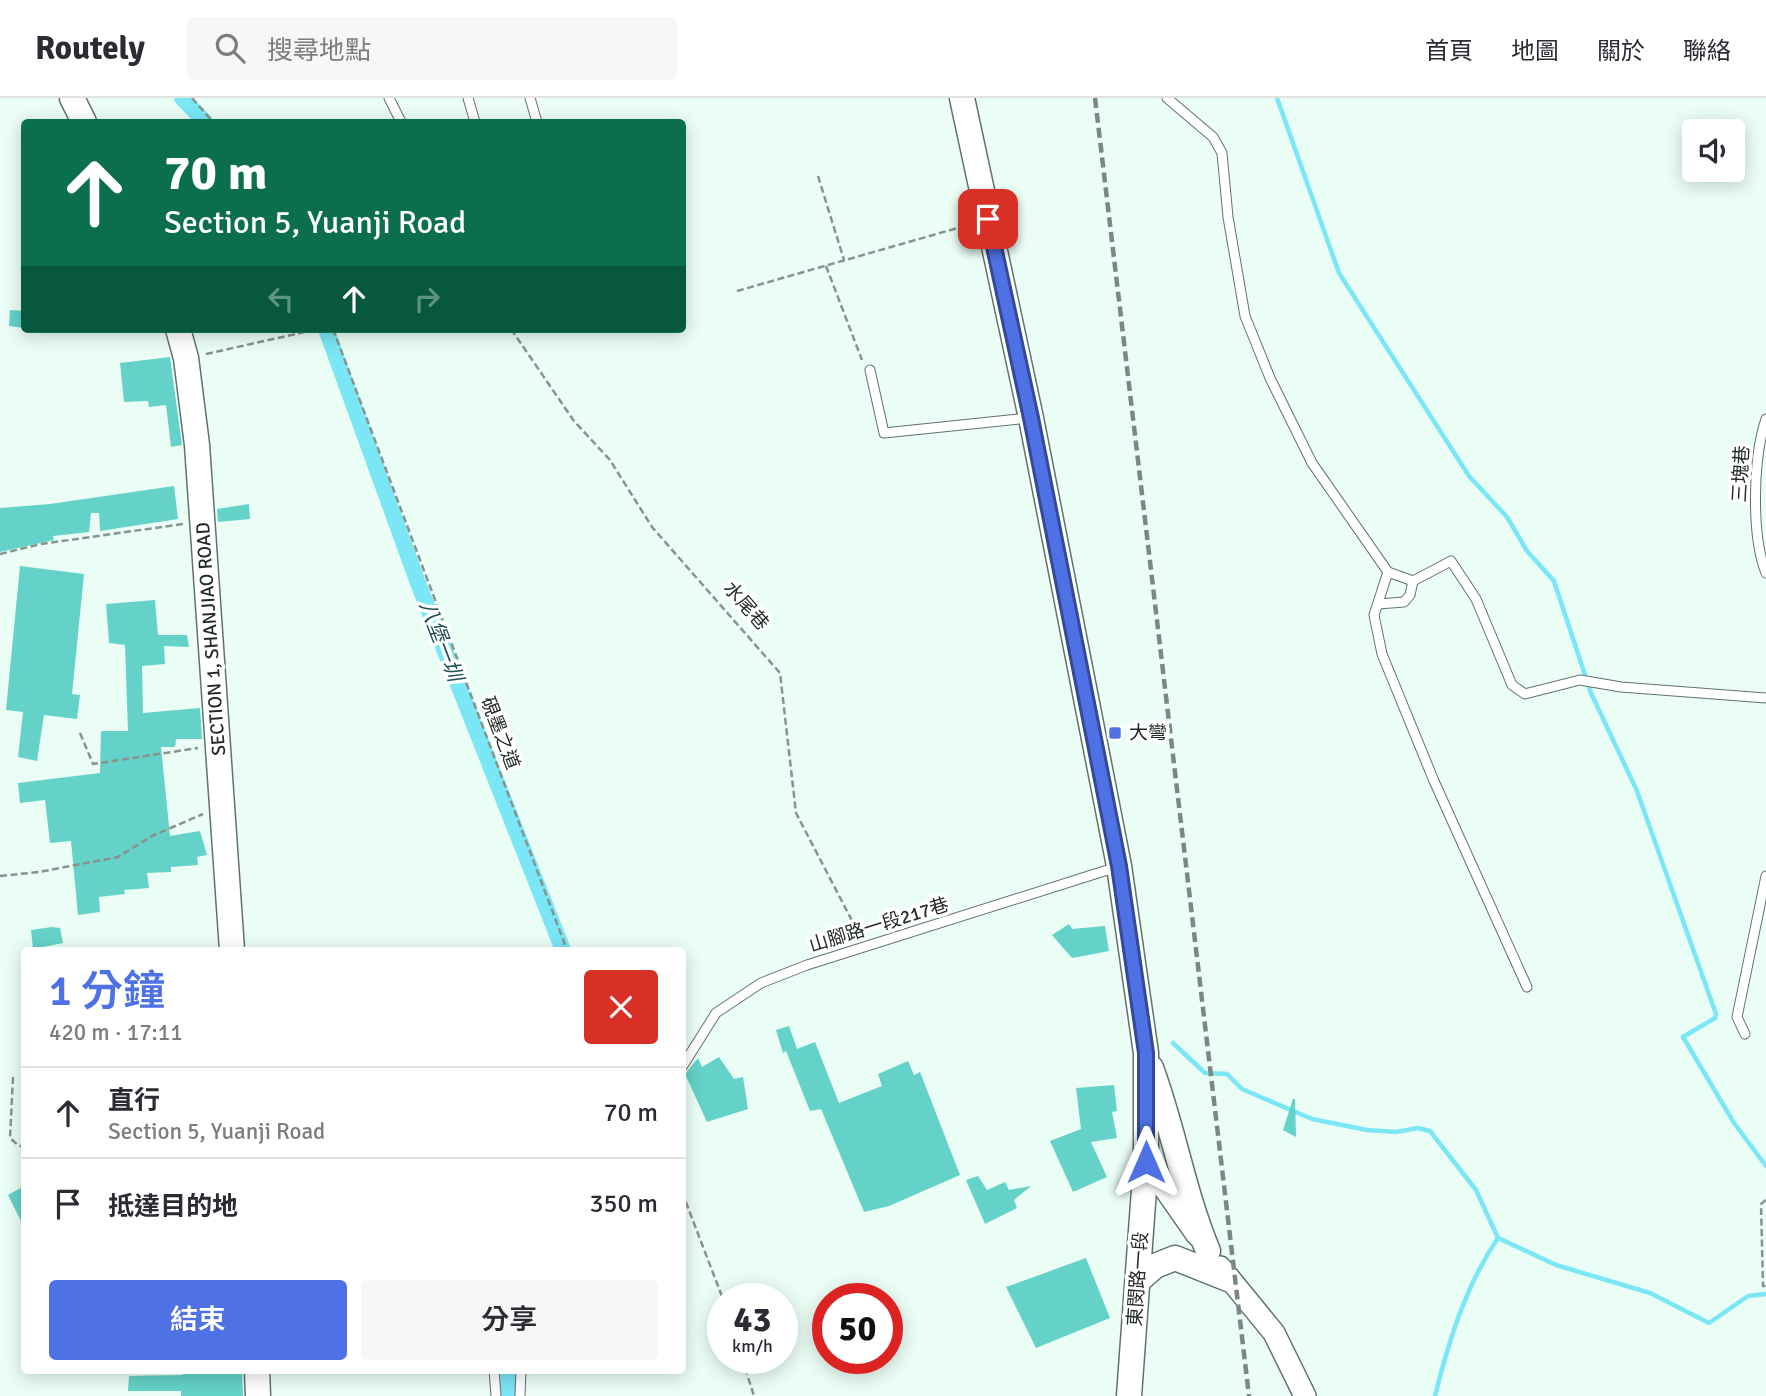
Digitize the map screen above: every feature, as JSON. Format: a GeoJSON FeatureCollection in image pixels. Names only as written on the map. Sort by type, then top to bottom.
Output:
{"type":"FeatureCollection","features":[{"type":"Feature","properties":{"kind":"main road"},"geometry":{"type":"LineString","coordinates":[[72,98],[82,119]]}},
{"type":"Feature","properties":{"kind":"main road"},"geometry":{"type":"LineString","coordinates":[[962,98],[1031,418],[1119,866],[1146,1053],[1171,1121],[1191,1210],[1208,1251]]}},
{"type":"Feature","properties":{"kind":"main road","name":"SECTION 1, SHANJIAO ROAD"},"geometry":{"type":"LineString","coordinates":[[179,333],[186,358],[204,523],[232,947]]}},
{"type":"Feature","properties":{"kind":"main road","name":"東閔路一段"},"geometry":{"type":"LineString","coordinates":[[1129,1396],[1146,1162],[1146,1053]]}},
{"type":"Feature","properties":{"kind":"main road"},"geometry":{"type":"LineString","coordinates":[[1138,1280],[1156,1266],[1175,1258],[1228,1279]]}},
{"type":"Feature","properties":{"kind":"main road"},"geometry":{"type":"LineString","coordinates":[[257,1374],[258,1396]]}},
{"type":"Feature","properties":{"kind":"street"},"geometry":{"type":"LineString","coordinates":[[1146,1162],[1228,1279],[1247,1297],[1274,1334],[1305,1396]]}},
{"type":"Feature","properties":{"kind":"lane"},"geometry":{"type":"LineString","coordinates":[[389,98],[400,119]]}},
{"type":"Feature","properties":{"kind":"lane"},"geometry":{"type":"LineString","coordinates":[[468,98],[474,119]]}},
{"type":"Feature","properties":{"kind":"lane"},"geometry":{"type":"LineString","coordinates":[[530,98],[536,119]]}},
{"type":"Feature","properties":{"kind":"lane"},"geometry":{"type":"LineString","coordinates":[[1167,98],[1213,137],[1222,152],[1228,218],[1245,316],[1270,378],[1312,463],[1388,572],[1413,581],[1451,561],[1476,599],[1513,685],[1525,694],[1580,680],[1621,687],[1766,698]]}},
{"type":"Feature","properties":{"kind":"lane"},"geometry":{"type":"LineString","coordinates":[[870,370],[884,433],[1031,418]]}},
{"type":"Feature","properties":{"kind":"lane","name":"三塊巷"},"geometry":{"type":"LineString","coordinates":[[1766,419],[1761,434],[1755,495],[1766,573]]}},
{"type":"Feature","properties":{"kind":"lane"},"geometry":{"type":"LineString","coordinates":[[1388,572],[1374,615],[1382,654],[1434,781],[1527,987]]}},
{"type":"Feature","properties":{"kind":"lane"},"geometry":{"type":"LineString","coordinates":[[1378,604],[1404,602],[1410,595],[1413,581]]}},
{"type":"Feature","properties":{"kind":"lane","name":"山腳路一段217巷"},"geometry":{"type":"LineString","coordinates":[[686,1061],[716,1013],[761,984],[807,965],[1119,866]]}},
{"type":"Feature","properties":{"kind":"lane"},"geometry":{"type":"LineString","coordinates":[[1745,1034],[1737,1017],[1766,876]]}},
{"type":"Feature","properties":{"kind":"lane"},"geometry":{"type":"LineString","coordinates":[[494,1374],[496,1396]]}},
{"type":"Feature","properties":{"kind":"lane"},"geometry":{"type":"LineString","coordinates":[[520,1396],[521,1374]]}},
{"type":"Feature","properties":{"kind":"path"},"geometry":{"type":"LineString","coordinates":[[192,98],[210,119]]}},
{"type":"Feature","properties":{"kind":"path"},"geometry":{"type":"LineString","coordinates":[[818,176],[844,261]]}},
{"type":"Feature","properties":{"kind":"path"},"geometry":{"type":"LineString","coordinates":[[737,291],[988,219]]}},
{"type":"Feature","properties":{"kind":"path"},"geometry":{"type":"LineString","coordinates":[[826,266],[862,359]]}},
{"type":"Feature","properties":{"kind":"path"},"geometry":{"type":"LineString","coordinates":[[186,358],[306,333]]}},
{"type":"Feature","properties":{"kind":"path","name":"硯墨之道"},"geometry":{"type":"LineString","coordinates":[[335,333],[566,947]]}},
{"type":"Feature","properties":{"kind":"path","name":"水尾巷"},"geometry":{"type":"LineString","coordinates":[[514,333],[574,421],[610,460],[652,527],[780,673],[796,813],[867,948]]}},
{"type":"Feature","properties":{"kind":"path"},"geometry":{"type":"LineString","coordinates":[[0,554],[77,539],[204,523]]}},
{"type":"Feature","properties":{"kind":"path"},"geometry":{"type":"LineString","coordinates":[[80,733],[93,764],[218,745]]}},
{"type":"Feature","properties":{"kind":"path"},"geometry":{"type":"LineString","coordinates":[[0,876],[39,872],[118,857],[152,836],[222,806]]}},
{"type":"Feature","properties":{"kind":"path"},"geometry":{"type":"LineString","coordinates":[[13,1077],[10,1138],[21,1146]]}},
{"type":"Feature","properties":{"kind":"path"},"geometry":{"type":"LineString","coordinates":[[1766,1200],[1761,1204],[1763,1286],[1766,1286]]}},
{"type":"Feature","properties":{"kind":"path"},"geometry":{"type":"LineString","coordinates":[[686,1202],[717,1283]]}},
{"type":"Feature","properties":{"kind":"path"},"geometry":{"type":"LineString","coordinates":[[747,1374],[754,1396]]}},
{"type":"Feature","properties":{"kind":"building"},"geometry":{"type":"Polygon","coordinates":[[[10,310],[21,311],[21,328],[9,326],[10,310]]]}},
{"type":"Feature","properties":{"kind":"building"},"geometry":{"type":"Polygon","coordinates":[[[170,357],[182,445],[171,447],[166,405],[149,407],[148,401],[124,402],[120,363],[170,357]]]}},
{"type":"Feature","properties":{"kind":"building"},"geometry":{"type":"Polygon","coordinates":[[[174,486],[178,519],[100,531],[99,513],[91,513],[89,532],[53,536],[54,540],[0,552],[0,508],[50,504],[174,486]]]}},
{"type":"Feature","properties":{"kind":"building"},"geometry":{"type":"Polygon","coordinates":[[[249,504],[250,519],[218,522],[217,509],[249,504]]]}},
{"type":"Feature","properties":{"kind":"building"},"geometry":{"type":"Polygon","coordinates":[[[20,566],[84,574],[72,694],[80,695],[77,719],[44,715],[37,761],[18,757],[23,712],[6,710],[20,566]]]}},
{"type":"Feature","properties":{"kind":"building"},"geometry":{"type":"Polygon","coordinates":[[[155,600],[158,635],[187,635],[189,647],[164,646],[165,664],[142,666],[143,713],[200,708],[202,739],[176,739],[175,747],[161,747],[170,836],[200,831],[207,855],[197,857],[198,865],[171,867],[171,872],[147,873],[149,888],[124,890],[125,894],[99,897],[100,912],[78,915],[71,841],[50,843],[45,800],[20,803],[18,783],[100,773],[101,731],[128,731],[125,645],[109,643],[106,604],[155,600]]]}},
{"type":"Feature","properties":{"kind":"building"},"geometry":{"type":"Polygon","coordinates":[[[1069,924],[1072,929],[1105,926],[1109,951],[1072,958],[1052,935],[1069,924]]]}},
{"type":"Feature","properties":{"kind":"building"},"geometry":{"type":"Polygon","coordinates":[[[60,928],[63,943],[33,947],[31,930],[60,928]]]}},
{"type":"Feature","properties":{"kind":"building"},"geometry":{"type":"Polygon","coordinates":[[[789,1026],[797,1049],[815,1042],[839,1103],[882,1086],[878,1074],[908,1061],[914,1075],[920,1072],[960,1175],[889,1206],[864,1212],[821,1109],[810,1111],[786,1051],[783,1053],[776,1030],[789,1026]]]}},
{"type":"Feature","properties":{"kind":"building"},"geometry":{"type":"Polygon","coordinates":[[[719,1057],[734,1079],[743,1077],[748,1109],[707,1122],[686,1076],[698,1058],[702,1067],[719,1057]]]}},
{"type":"Feature","properties":{"kind":"building"},"geometry":{"type":"Polygon","coordinates":[[[1114,1085],[1117,1111],[1112,1112],[1117,1138],[1091,1142],[1107,1177],[1073,1192],[1050,1141],[1081,1129],[1076,1088],[1114,1085]]]}},
{"type":"Feature","properties":{"kind":"building"},"geometry":{"type":"Polygon","coordinates":[[[1295,1099],[1296,1137],[1283,1130],[1295,1099]]]}},
{"type":"Feature","properties":{"kind":"building"},"geometry":{"type":"Polygon","coordinates":[[[978,1176],[987,1190],[1005,1182],[1009,1190],[1031,1186],[1014,1200],[1017,1208],[985,1224],[966,1180],[978,1176]]]}},
{"type":"Feature","properties":{"kind":"building"},"geometry":{"type":"Polygon","coordinates":[[[21,1188],[21,1221],[8,1195],[21,1188]]]}},
{"type":"Feature","properties":{"kind":"building"},"geometry":{"type":"Polygon","coordinates":[[[1086,1258],[1110,1318],[1036,1348],[1006,1287],[1086,1258]]]}},
{"type":"Feature","properties":{"kind":"building"},"geometry":{"type":"Polygon","coordinates":[[[242,1374],[243,1396],[181,1396],[181,1391],[128,1391],[129,1376],[242,1374]]]}},
{"type":"Feature","properties":{"kind":"waterway","name":"八堡一圳"},"geometry":{"type":"LineString","coordinates":[[182,98],[202,119]]}},
{"type":"Feature","properties":{"kind":"waterway"},"geometry":{"type":"LineString","coordinates":[[1277,98],[1339,273],[1469,476],[1507,517],[1527,551],[1554,581],[1591,693],[1637,791],[1716,1014],[1715,1018],[1683,1037],[1734,1123],[1766,1166]]}},
{"type":"Feature","properties":{"kind":"waterway","name":"八堡一圳"},"geometry":{"type":"LineString","coordinates":[[327,333],[418,583],[562,947]]}},
{"type":"Feature","properties":{"kind":"waterway"},"geometry":{"type":"LineString","coordinates":[[1173,1043],[1205,1073],[1227,1074],[1242,1089],[1312,1119],[1367,1130],[1396,1132],[1418,1128],[1430,1131],[1476,1190],[1498,1238],[1556,1265],[1650,1293],[1709,1323],[1748,1296],[1766,1294]]}},
{"type":"Feature","properties":{"kind":"waterway"},"geometry":{"type":"LineString","coordinates":[[1435,1396],[1460,1314],[1477,1275],[1498,1238]]}},
{"type":"Feature","properties":{"kind":"waterway","name":"八堡一圳"},"geometry":{"type":"LineString","coordinates":[[508,1374],[508,1396]]}},
{"type":"Feature","properties":{"kind":"railway"},"geometry":{"type":"LineString","coordinates":[[1095,98],[1249,1396]]}},
{"type":"Feature","properties":{"kind":"place","name":"大彎"},"geometry":{"type":"Point","coordinates":[1115,733]}},
{"type":"Feature","properties":{"kind":"route"},"geometry":{"type":"LineString","coordinates":[[988,219],[1031,418],[1119,866],[1146,1053],[1146,1162]]}}]}
